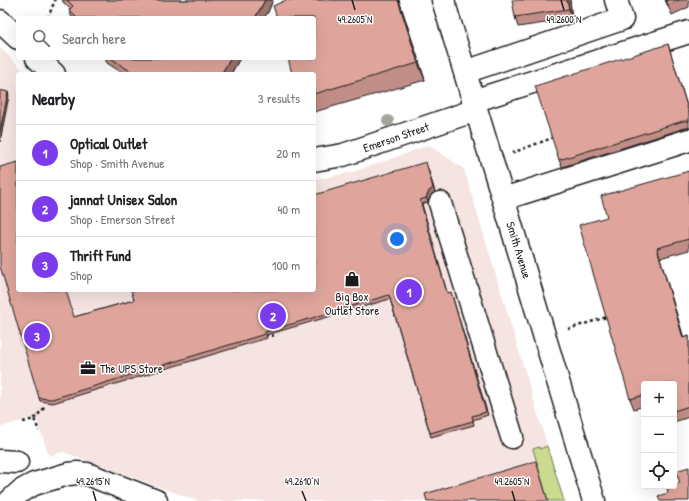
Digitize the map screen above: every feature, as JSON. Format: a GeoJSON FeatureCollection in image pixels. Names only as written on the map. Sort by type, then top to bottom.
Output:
{"type":"FeatureCollection","features":[{"type":"Feature","properties":{"kind":"street","name":"Smith Avenue"},"geometry":{"type":"LineString","coordinates":[[443,0],[571,419],[594,501]]}},
{"type":"Feature","properties":{"kind":"street"},"geometry":{"type":"LineString","coordinates":[[465,72],[622,20],[616,0]]}},
{"type":"Feature","properties":{"kind":"street"},"geometry":{"type":"LineString","coordinates":[[0,21],[16,36]]}},
{"type":"Feature","properties":{"kind":"street","name":"Emerson Street"},"geometry":{"type":"LineString","coordinates":[[316,160],[342,155],[475,106],[689,32]]}},
{"type":"Feature","properties":{"kind":"street"},"geometry":{"type":"LineString","coordinates":[[39,60],[52,72]]}},
{"type":"Feature","properties":{"kind":"street"},"geometry":{"type":"LineString","coordinates":[[503,199],[689,140]]}},
{"type":"Feature","properties":{"kind":"street"},"geometry":{"type":"LineString","coordinates":[[440,202],[512,437]]}},
{"type":"Feature","properties":{"kind":"street"},"geometry":{"type":"LineString","coordinates":[[10,501],[21,491],[34,484],[68,474],[77,473],[87,474],[156,501]]}},
{"type":"Feature","properties":{"kind":"path"},"geometry":{"type":"LineString","coordinates":[[49,16],[55,0]]}},
{"type":"Feature","properties":{"kind":"path"},"geometry":{"type":"LineString","coordinates":[[510,154],[552,138]]}},
{"type":"Feature","properties":{"kind":"path"},"geometry":{"type":"LineString","coordinates":[[563,331],[607,317]]}},
{"type":"Feature","properties":{"kind":"path"},"geometry":{"type":"LineString","coordinates":[[261,335],[276,336]]}},
{"type":"Feature","properties":{"kind":"path"},"geometry":{"type":"LineString","coordinates":[[23,422],[34,419],[45,407]]}},
{"type":"Feature","properties":{"kind":"path"},"geometry":{"type":"LineString","coordinates":[[34,419],[39,431]]}},
{"type":"Feature","properties":{"kind":"shaded area"},"geometry":{"type":"Polygon","coordinates":[[[0,48],[25,72],[16,72],[16,292],[316,292],[316,179],[353,172],[429,145],[464,169],[564,501],[198,501],[63,452],[49,456],[36,417],[0,427],[0,48]]]}},
{"type":"Feature","properties":{"kind":"green space"},"geometry":{"type":"Polygon","coordinates":[[[547,446],[564,501],[548,501],[533,449],[539,447],[540,449],[547,446]]]}},
{"type":"Feature","properties":{"kind":"building"},"geometry":{"type":"Polygon","coordinates":[[[67,0],[265,0],[256,16],[75,16],[69,10],[73,6],[67,0]]]}},
{"type":"Feature","properties":{"kind":"building"},"geometry":{"type":"Polygon","coordinates":[[[286,0],[398,0],[418,63],[316,93],[316,72],[292,72],[288,60],[316,60],[316,16],[276,16],[273,6],[286,0]]]}},
{"type":"Feature","properties":{"kind":"building"},"geometry":{"type":"Polygon","coordinates":[[[512,0],[567,0],[569,9],[515,17],[512,0]]]}},
{"type":"Feature","properties":{"kind":"building"},"geometry":{"type":"Polygon","coordinates":[[[666,0],[679,0],[668,5],[666,0]]]}},
{"type":"Feature","properties":{"kind":"building"},"geometry":{"type":"Polygon","coordinates":[[[668,44],[689,113],[689,121],[683,121],[559,160],[535,86],[668,44]]]}},
{"type":"Feature","properties":{"kind":"building"},"geometry":{"type":"Polygon","coordinates":[[[114,60],[230,60],[222,72],[132,72],[114,60]]]}},
{"type":"Feature","properties":{"kind":"building"},"geometry":{"type":"Polygon","coordinates":[[[0,90],[8,92],[0,131],[0,90]]]}},
{"type":"Feature","properties":{"kind":"building"},"geometry":{"type":"Polygon","coordinates":[[[426,162],[433,188],[429,191],[426,198],[420,200],[447,293],[451,292],[486,412],[472,416],[473,421],[430,433],[389,295],[265,332],[265,334],[52,399],[39,398],[0,266],[0,167],[16,163],[16,292],[67,292],[74,317],[134,300],[132,292],[316,292],[316,194],[426,162]]]}},
{"type":"Feature","properties":{"kind":"building"},"geometry":{"type":"Polygon","coordinates":[[[689,171],[689,239],[657,248],[683,338],[689,336],[689,406],[677,410],[677,381],[641,381],[641,396],[630,399],[579,225],[607,217],[601,196],[689,171]]]}},
{"type":"Feature","properties":{"kind":"building"},"geometry":{"type":"Polygon","coordinates":[[[536,461],[548,501],[427,501],[425,494],[536,461]]]}},
{"type":"Feature","properties":{"kind":"building"},"geometry":{"type":"Polygon","coordinates":[[[689,467],[689,501],[660,501],[658,496],[668,493],[667,489],[677,489],[677,484],[680,483],[677,471],[689,467]]]}},
{"type":"Feature","properties":{"kind":"place","name":"Big Box Outlet Store"},"geometry":{"type":"Point","coordinates":[352,279]}},
{"type":"Feature","properties":{"kind":"place","name":"Optical Outlet"},"geometry":{"type":"Point","coordinates":[409,292]}},
{"type":"Feature","properties":{"kind":"place","name":"jannat Unisex Salon"},"geometry":{"type":"Point","coordinates":[273,316]}},
{"type":"Feature","properties":{"kind":"place","name":"Thrift Fund"},"geometry":{"type":"Point","coordinates":[37,336]}},
{"type":"Feature","properties":{"kind":"place","name":"The UPS Store"},"geometry":{"type":"Point","coordinates":[88,368]}}]}
